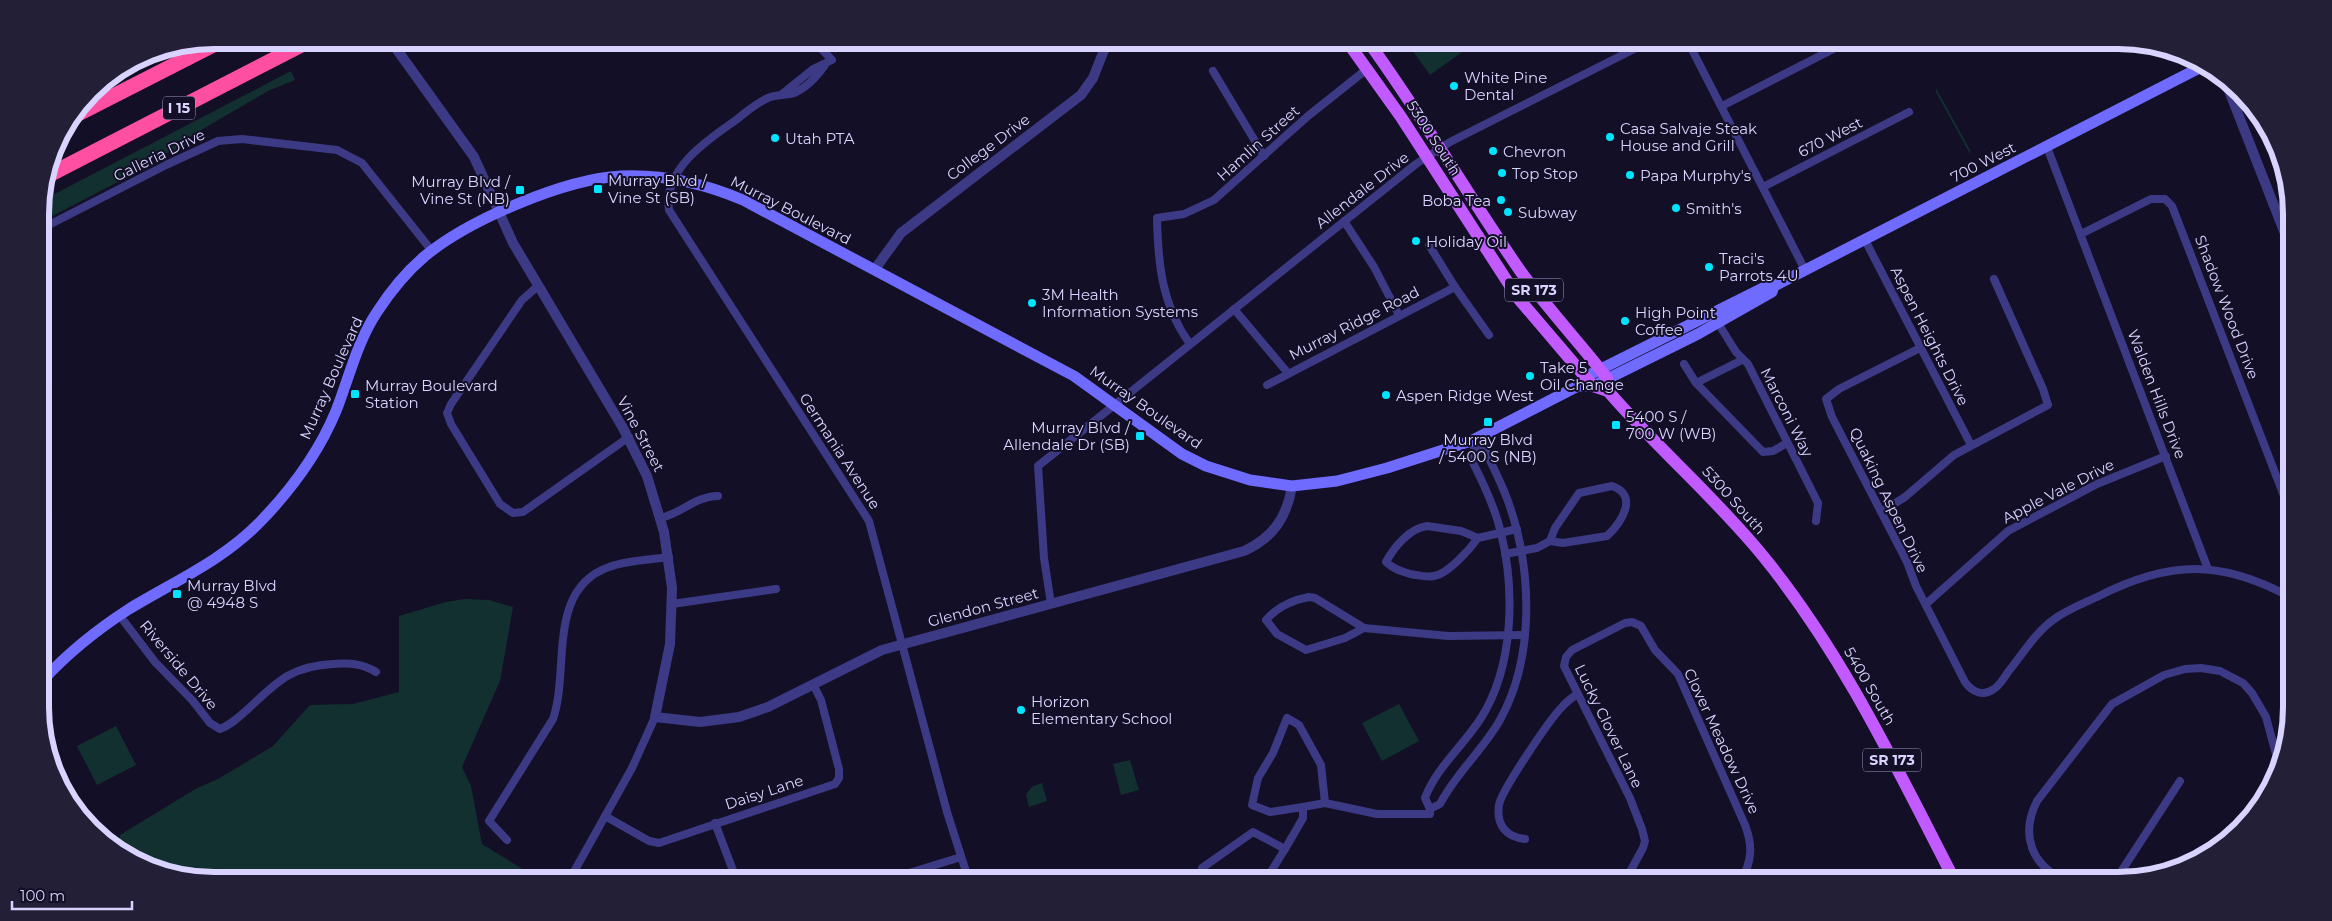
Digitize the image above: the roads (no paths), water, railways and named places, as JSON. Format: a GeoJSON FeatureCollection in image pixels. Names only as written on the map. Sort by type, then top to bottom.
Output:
{"type":"FeatureCollection","features":[{"type":"Feature","properties":{"kind":"highway"},"geometry":{"type":"LineString","coordinates":[[86,110],[205,49]]}},
{"type":"Feature","properties":{"kind":"highway","name":"I 15"},"geometry":{"type":"LineString","coordinates":[[54,173],[294,49]]}},
{"type":"Feature","properties":{"kind":"main road","name":"5300 South"},"geometry":{"type":"LineString","coordinates":[[1353,49],[1427,157],[1518,298],[1585,383],[1605,379]]}},
{"type":"Feature","properties":{"kind":"main road","name":"5300 South"},"geometry":{"type":"LineString","coordinates":[[1373,49],[1535,291],[1605,379],[1764,557],[1825,641]]}},
{"type":"Feature","properties":{"kind":"main road","name":"700 West"},"geometry":{"type":"LineString","coordinates":[[1605,379],[1718,323],[1772,292],[1774,286],[2047,147],[2194,67]]}},
{"type":"Feature","properties":{"kind":"main road","name":"Murray Boulevard"},"geometry":{"type":"LineString","coordinates":[[49,675],[85,642],[120,616],[216,559],[239,541],[279,501],[315,451],[335,414],[364,335],[376,314],[406,274],[432,251],[500,213],[537,197],[585,181],[620,176],[676,178],[718,190],[743,200],[1046,360],[1114,403],[1176,449],[1206,466],[1250,480],[1292,486],[1320,483],[1362,475],[1473,444],[1585,383],[1605,379]]}},
{"type":"Feature","properties":{"kind":"main road","name":"700 West"},"geometry":{"type":"LineString","coordinates":[[1605,379],[1741,298],[1769,284],[1774,286]]}},
{"type":"Feature","properties":{"kind":"main road","name":"5400 South"},"geometry":{"type":"LineString","coordinates":[[1825,641],[1869,715],[1950,872]]}},
{"type":"Feature","properties":{"kind":"street","name":"Vine Street"},"geometry":{"type":"LineString","coordinates":[[397,49],[474,157],[513,243],[628,437],[647,476],[661,518],[669,556],[672,604],[668,659],[655,717],[638,756],[575,872]]}},
{"type":"Feature","properties":{"kind":"street"},"geometry":{"type":"LineString","coordinates":[[823,49],[826,52]]}},
{"type":"Feature","properties":{"kind":"street","name":"College Drive"},"geometry":{"type":"LineString","coordinates":[[875,269],[892,244],[907,228],[1081,95],[1093,78],[1104,49]]}},
{"type":"Feature","properties":{"kind":"street","name":"Allendale Drive"},"geometry":{"type":"LineString","coordinates":[[1051,604],[1044,549],[1038,466],[1114,403],[1427,157],[1440,148],[1634,49]]}},
{"type":"Feature","properties":{"kind":"street"},"geometry":{"type":"LineString","coordinates":[[1693,49],[1805,270]]}},
{"type":"Feature","properties":{"kind":"street"},"geometry":{"type":"LineString","coordinates":[[1722,106],[1834,49]]}},
{"type":"Feature","properties":{"kind":"street","name":"Germania Avenue"},"geometry":{"type":"LineString","coordinates":[[826,52],[832,60],[825,65],[813,69],[782,94],[761,102],[695,150],[676,178],[669,194],[672,218],[868,519],[966,872]]}},
{"type":"Feature","properties":{"kind":"street","name":"Hamlin Street"},"geometry":{"type":"LineString","coordinates":[[1190,344],[1171,312],[1162,286],[1157,218],[1184,214],[1214,200],[1308,116],[1367,69]]}},
{"type":"Feature","properties":{"kind":"street"},"geometry":{"type":"LineString","coordinates":[[1213,71],[1264,156]]}},
{"type":"Feature","properties":{"kind":"street"},"geometry":{"type":"LineString","coordinates":[[2230,92],[2283,229]]}},
{"type":"Feature","properties":{"kind":"street","name":"670 West"},"geometry":{"type":"LineString","coordinates":[[1763,187],[1909,112]]}},
{"type":"Feature","properties":{"kind":"street","name":"Galleria Drive"},"geometry":{"type":"LineString","coordinates":[[49,224],[218,141],[242,139],[337,150],[362,163],[432,251]]}},
{"type":"Feature","properties":{"kind":"street","name":"Walden Hills Drive"},"geometry":{"type":"LineString","coordinates":[[2047,147],[2208,569]]}},
{"type":"Feature","properties":{"kind":"street","name":"Shadow Wood Drive"},"geometry":{"type":"LineString","coordinates":[[2081,234],[2151,199],[2165,200],[2172,206],[2283,493]]}},
{"type":"Feature","properties":{"kind":"street"},"geometry":{"type":"LineString","coordinates":[[1344,221],[1374,267],[1399,315]]}},
{"type":"Feature","properties":{"kind":"street","name":"Aspen Heights Drive"},"geometry":{"type":"LineString","coordinates":[[1865,240],[1971,445]]}},
{"type":"Feature","properties":{"kind":"street"},"geometry":{"type":"LineString","coordinates":[[1429,245],[1455,287],[1489,335]]}},
{"type":"Feature","properties":{"kind":"street"},"geometry":{"type":"LineString","coordinates":[[1881,512],[1906,497],[1944,462],[1971,445],[2048,405],[2043,389],[1994,279]]}},
{"type":"Feature","properties":{"kind":"street"},"geometry":{"type":"LineString","coordinates":[[538,286],[522,300],[449,406],[448,417],[452,424],[500,504],[512,513],[521,513],[528,509],[628,437]]}},
{"type":"Feature","properties":{"kind":"street","name":"Murray Ridge Road"},"geometry":{"type":"LineString","coordinates":[[1267,385],[1288,372],[1455,287]]}},
{"type":"Feature","properties":{"kind":"street"},"geometry":{"type":"LineString","coordinates":[[1234,309],[1288,372]]}},
{"type":"Feature","properties":{"kind":"street","name":"Marconi Way"},"geometry":{"type":"LineString","coordinates":[[1718,323],[1742,360],[1748,364],[1818,502],[1816,521]]}},
{"type":"Feature","properties":{"kind":"street","name":"Quaking Aspen Drive"},"geometry":{"type":"LineString","coordinates":[[1920,348],[1839,389],[1826,399],[1832,417],[1969,688],[1980,693],[1989,692],[1996,688],[2040,633],[2060,615],[2115,587],[2144,576],[2177,570],[2208,569]]}},
{"type":"Feature","properties":{"kind":"street"},"geometry":{"type":"LineString","coordinates":[[1696,383],[1742,360]]}},
{"type":"Feature","properties":{"kind":"street"},"geometry":{"type":"LineString","coordinates":[[1684,364],[1696,383],[1763,452],[1773,451],[1788,443]]}},
{"type":"Feature","properties":{"kind":"street"},"geometry":{"type":"LineString","coordinates":[[1325,803],[1320,765],[1299,725],[1287,718],[1273,753],[1258,778],[1252,805],[1270,812],[1325,803],[1377,814],[1430,811],[1440,804],[1501,717],[1515,684],[1525,635],[1521,551],[1506,494],[1486,452],[1473,444],[1471,458],[1485,488],[1501,533],[1505,554],[1508,634],[1503,668],[1494,693],[1477,724],[1430,786],[1425,798],[1430,811]]}},
{"type":"Feature","properties":{"kind":"street","name":"Apple Vale Drive"},"geometry":{"type":"LineString","coordinates":[[1926,604],[2008,530],[2097,484],[2166,456]]}},
{"type":"Feature","properties":{"kind":"street","name":"Glendon Street"},"geometry":{"type":"LineString","coordinates":[[655,717],[700,722],[730,719],[758,711],[866,656],[902,644],[1228,556],[1251,548],[1268,537],[1279,524],[1289,502],[1292,486]]}},
{"type":"Feature","properties":{"kind":"street"},"geometry":{"type":"LineString","coordinates":[[1505,554],[1537,548],[1550,541],[1563,543],[1608,536],[1626,510],[1626,496],[1622,491],[1612,486],[1579,493],[1555,528],[1550,541]]}},
{"type":"Feature","properties":{"kind":"street"},"geometry":{"type":"LineString","coordinates":[[661,518],[677,513],[703,497],[718,496]]}},
{"type":"Feature","properties":{"kind":"street"},"geometry":{"type":"LineString","coordinates":[[1478,538],[1470,550],[1435,576],[1427,577],[1402,572],[1386,562],[1396,547],[1421,527],[1427,526],[1461,532],[1478,538],[1516,528]]}},
{"type":"Feature","properties":{"kind":"street"},"geometry":{"type":"LineString","coordinates":[[507,840],[489,821],[553,719],[558,704],[566,619],[576,592],[587,579],[604,569],[669,556]]}},
{"type":"Feature","properties":{"kind":"street"},"geometry":{"type":"LineString","coordinates":[[2208,569],[2230,572],[2259,581],[2283,593]]}},
{"type":"Feature","properties":{"kind":"street"},"geometry":{"type":"LineString","coordinates":[[672,604],[776,589]]}},
{"type":"Feature","properties":{"kind":"street"},"geometry":{"type":"LineString","coordinates":[[1364,628],[1345,638],[1306,650],[1276,634],[1266,620],[1279,608],[1309,596],[1364,628],[1448,636],[1525,635]]}},
{"type":"Feature","properties":{"kind":"street","name":"Riverside Drive"},"geometry":{"type":"LineString","coordinates":[[120,616],[154,662],[193,701],[210,723],[220,729],[233,722],[276,683],[297,669],[314,664],[355,662],[376,672]]}},
{"type":"Feature","properties":{"kind":"street","name":"Lucky Clover Lane"},"geometry":{"type":"LineString","coordinates":[[1630,872],[1645,841],[1642,829],[1630,798],[1564,666],[1568,654],[1625,623],[1637,623]]}},
{"type":"Feature","properties":{"kind":"street","name":"Clover Meadow Drive"},"geometry":{"type":"LineString","coordinates":[[1637,623],[1643,629],[1655,650],[1678,674],[1745,825],[1752,848],[1751,857],[1745,872]]}},
{"type":"Feature","properties":{"kind":"street"},"geometry":{"type":"LineString","coordinates":[[2051,872],[2047,870],[2032,849],[2029,828],[2032,810],[2037,800],[2106,710],[2131,692],[2164,675],[2185,669],[2211,668],[2231,675],[2243,683],[2262,706],[2276,755]]}},
{"type":"Feature","properties":{"kind":"street","name":"Daisy Lane"},"geometry":{"type":"LineString","coordinates":[[605,816],[654,842],[663,842],[715,822],[838,782],[840,774],[837,760],[821,700],[813,684]]}},
{"type":"Feature","properties":{"kind":"street"},"geometry":{"type":"LineString","coordinates":[[1525,840],[1508,836],[1504,831],[1499,816],[1500,802],[1545,729],[1561,707],[1577,694]]}},
{"type":"Feature","properties":{"kind":"street"},"geometry":{"type":"LineString","coordinates":[[2121,872],[2180,781]]}},
{"type":"Feature","properties":{"kind":"street"},"geometry":{"type":"LineString","coordinates":[[1271,872],[1303,818],[1303,807]]}},
{"type":"Feature","properties":{"kind":"street"},"geometry":{"type":"LineString","coordinates":[[715,822],[734,872]]}},
{"type":"Feature","properties":{"kind":"street"},"geometry":{"type":"LineString","coordinates":[[1204,872],[1202,868],[1253,832],[1285,849]]}},
{"type":"Feature","properties":{"kind":"street"},"geometry":{"type":"LineString","coordinates":[[912,872],[961,857]]}},
{"type":"Feature","properties":{"kind":"place","name":"White Pine Dental"},"geometry":{"type":"Point","coordinates":[1454,86]}},
{"type":"Feature","properties":{"kind":"place","name":"Casa Salvaje Steak House and Grill"},"geometry":{"type":"Point","coordinates":[1610,137]}},
{"type":"Feature","properties":{"kind":"place","name":"Utah PTA"},"geometry":{"type":"Point","coordinates":[775,138]}},
{"type":"Feature","properties":{"kind":"place","name":"Chevron"},"geometry":{"type":"Point","coordinates":[1493,151]}},
{"type":"Feature","properties":{"kind":"place","name":"Top Stop"},"geometry":{"type":"Point","coordinates":[1502,173]}},
{"type":"Feature","properties":{"kind":"place","name":"Papa Murphy's"},"geometry":{"type":"Point","coordinates":[1630,175]}},
{"type":"Feature","properties":{"kind":"place","name":"Murray Blvd / Vine St (SB)"},"geometry":{"type":"Point","coordinates":[598,189]}},
{"type":"Feature","properties":{"kind":"place","name":"Murray Blvd / Vine St (NB)"},"geometry":{"type":"Point","coordinates":[520,190]}},
{"type":"Feature","properties":{"kind":"place","name":"Boba Tea"},"geometry":{"type":"Point","coordinates":[1501,200]}},
{"type":"Feature","properties":{"kind":"place","name":"Smith's"},"geometry":{"type":"Point","coordinates":[1676,208]}},
{"type":"Feature","properties":{"kind":"place","name":"Subway"},"geometry":{"type":"Point","coordinates":[1508,212]}},
{"type":"Feature","properties":{"kind":"place","name":"Holiday Oil"},"geometry":{"type":"Point","coordinates":[1416,241]}},
{"type":"Feature","properties":{"kind":"place","name":"Traci's Parrots 4U"},"geometry":{"type":"Point","coordinates":[1709,267]}},
{"type":"Feature","properties":{"kind":"place","name":"3M Health Information Systems"},"geometry":{"type":"Point","coordinates":[1032,303]}},
{"type":"Feature","properties":{"kind":"place","name":"High Point Coffee"},"geometry":{"type":"Point","coordinates":[1625,321]}},
{"type":"Feature","properties":{"kind":"place","name":"Take 5 Oil Change"},"geometry":{"type":"Point","coordinates":[1530,376]}},
{"type":"Feature","properties":{"kind":"place","name":"Murray Boulevard Station"},"geometry":{"type":"Point","coordinates":[355,394]}},
{"type":"Feature","properties":{"kind":"place","name":"Aspen Ridge West"},"geometry":{"type":"Point","coordinates":[1386,395]}},
{"type":"Feature","properties":{"kind":"place","name":"Murray Blvd / 5400 S (NB)"},"geometry":{"type":"Point","coordinates":[1488,422]}},
{"type":"Feature","properties":{"kind":"place","name":"5400 S / 700 W (WB)"},"geometry":{"type":"Point","coordinates":[1616,425]}},
{"type":"Feature","properties":{"kind":"place","name":"Murray Blvd / Allendale Dr (SB)"},"geometry":{"type":"Point","coordinates":[1140,436]}},
{"type":"Feature","properties":{"kind":"place","name":"Murray Blvd @ 4948 S"},"geometry":{"type":"Point","coordinates":[177,594]}},
{"type":"Feature","properties":{"kind":"place","name":"Horizon Elementary School"},"geometry":{"type":"Point","coordinates":[1021,710]}}]}
